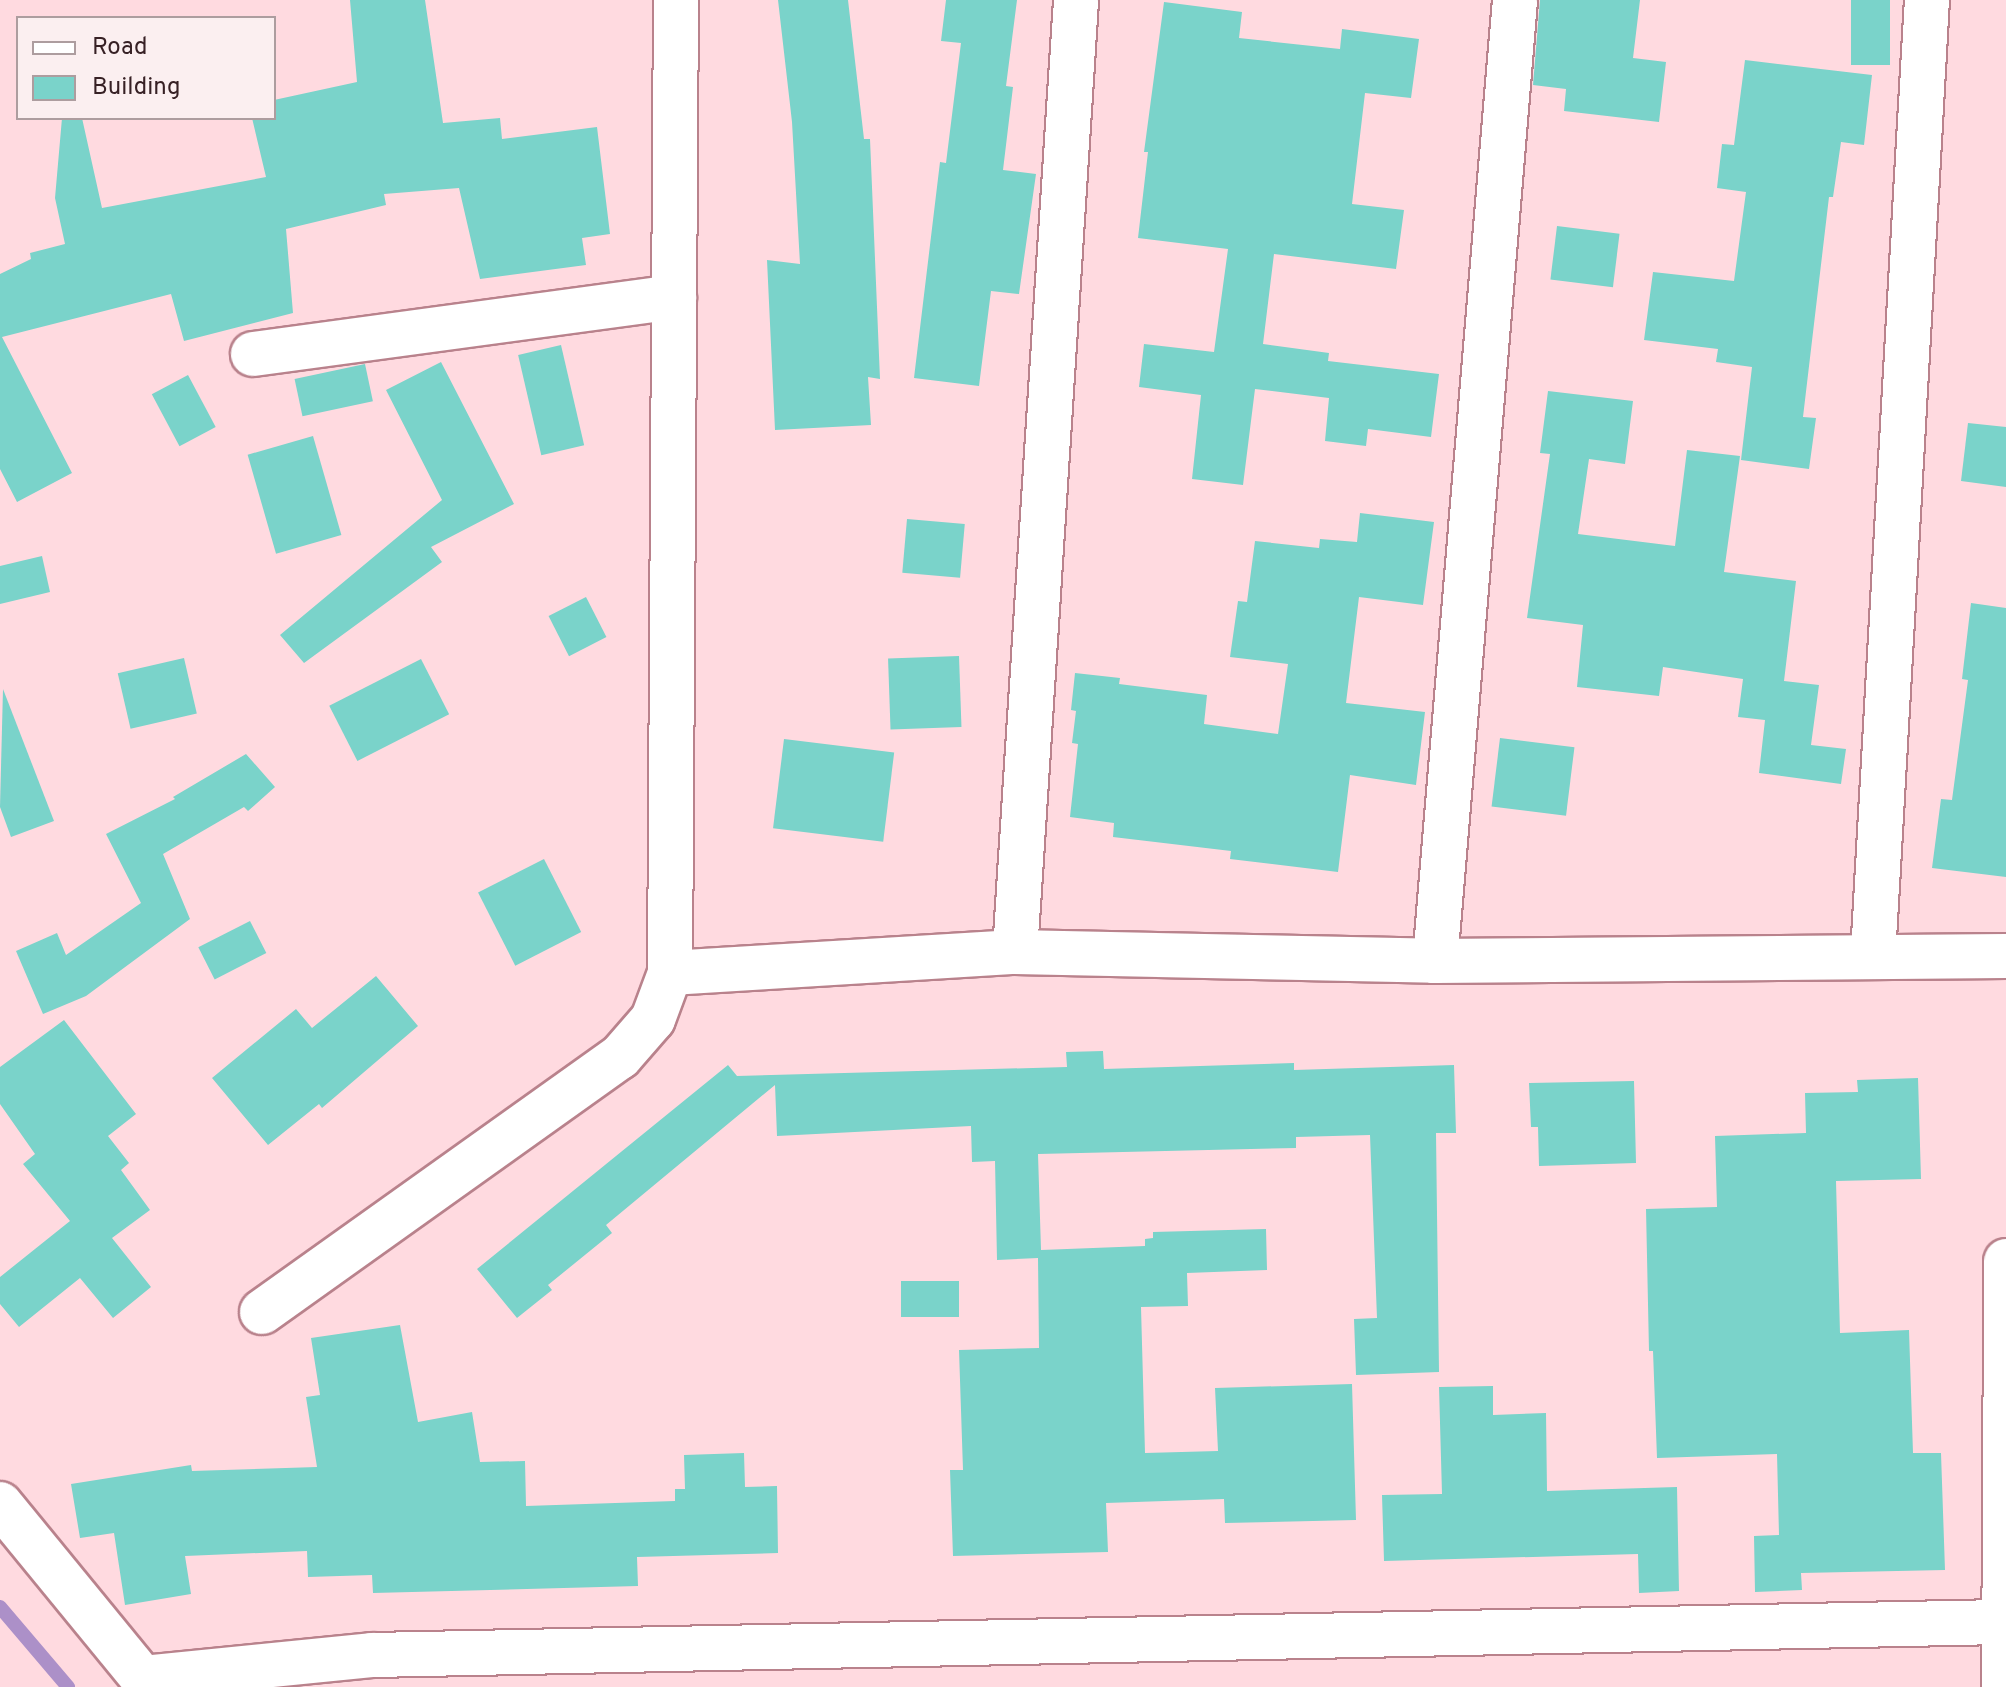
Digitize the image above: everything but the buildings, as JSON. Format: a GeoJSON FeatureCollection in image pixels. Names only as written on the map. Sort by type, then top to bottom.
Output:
{"type":"FeatureCollection","features":[{"type":"Feature","properties":{"kind":"street"},"geometry":{"type":"LineString","coordinates":[[262,1312],[620,1057],[653,1019],[670,973],[676,0]]}},
{"type":"Feature","properties":{"kind":"street"},"geometry":{"type":"LineString","coordinates":[[1015,952],[1076,0]]}},
{"type":"Feature","properties":{"kind":"street"},"geometry":{"type":"LineString","coordinates":[[1435,961],[1515,0]]}},
{"type":"Feature","properties":{"kind":"street"},"geometry":{"type":"LineString","coordinates":[[1873,956],[1927,0]]}},
{"type":"Feature","properties":{"kind":"street"},"geometry":{"type":"LineString","coordinates":[[253,354],[674,297]]}},
{"type":"Feature","properties":{"kind":"street"},"geometry":{"type":"LineString","coordinates":[[670,973],[1015,952],[1435,961],[2006,956]]}},
{"type":"Feature","properties":{"kind":"street"},"geometry":{"type":"LineString","coordinates":[[2004,1687],[2006,1261]]}},
{"type":"Feature","properties":{"kind":"street"},"geometry":{"type":"LineString","coordinates":[[0,1504],[147,1682],[372,1655],[2003,1622]]}},
{"type":"Feature","properties":{"kind":"waterway"},"geometry":{"type":"LineString","coordinates":[[0,1607],[68,1687]]}}]}
